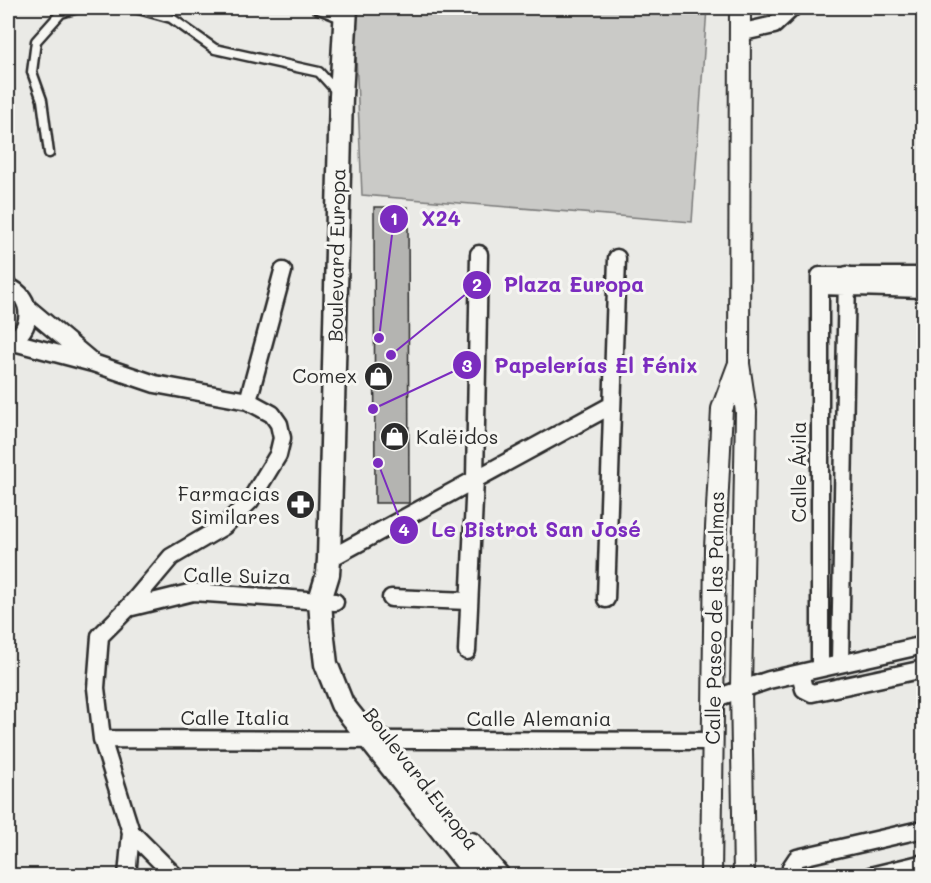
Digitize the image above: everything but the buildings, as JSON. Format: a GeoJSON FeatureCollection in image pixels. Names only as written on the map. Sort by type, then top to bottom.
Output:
{"type":"FeatureCollection","features":[{"type":"Feature","properties":{"kind":"main road","name":"Boulevard Europa"},"geometry":{"type":"LineString","coordinates":[[346,14],[341,96],[327,601],[342,662],[375,739],[477,876]]}},
{"type":"Feature","properties":{"kind":"main road","name":"Boulevard Europa"},"geometry":{"type":"LineString","coordinates":[[375,739],[498,876]]}},
{"type":"Feature","properties":{"kind":"street","name":"Calle Paseo de las Palmas"},"geometry":{"type":"LineString","coordinates":[[740,8],[738,364],[746,412],[741,688],[744,876]]}},
{"type":"Feature","properties":{"kind":"street"},"geometry":{"type":"LineString","coordinates":[[739,33],[774,25],[792,8]]}},
{"type":"Feature","properties":{"kind":"street"},"geometry":{"type":"LineString","coordinates":[[467,651],[475,479],[479,254]]}},
{"type":"Feature","properties":{"kind":"street"},"geometry":{"type":"LineString","coordinates":[[606,599],[617,258]]}},
{"type":"Feature","properties":{"kind":"street"},"geometry":{"type":"LineString","coordinates":[[248,401],[283,271]]}},
{"type":"Feature","properties":{"kind":"street"},"geometry":{"type":"LineString","coordinates":[[847,281],[924,276]]}},
{"type":"Feature","properties":{"kind":"street","name":"Calle Ávila"},"geometry":{"type":"LineString","coordinates":[[820,668],[820,281],[847,281]]}},
{"type":"Feature","properties":{"kind":"street"},"geometry":{"type":"LineString","coordinates":[[847,281],[924,289]]}},
{"type":"Feature","properties":{"kind":"street"},"geometry":{"type":"LineString","coordinates":[[840,663],[847,281]]}},
{"type":"Feature","properties":{"kind":"street"},"geometry":{"type":"LineString","coordinates":[[8,287],[19,292],[28,308],[93,363]]}},
{"type":"Feature","properties":{"kind":"street"},"geometry":{"type":"LineString","coordinates":[[9,341],[23,331],[27,324],[28,308]]}},
{"type":"Feature","properties":{"kind":"street"},"geometry":{"type":"LineString","coordinates":[[9,341],[93,363],[155,384],[248,401],[272,414],[279,424],[282,438],[278,455],[250,501],[224,526],[171,557],[128,608],[100,636],[96,688],[102,739],[131,832],[127,876]]}},
{"type":"Feature","properties":{"kind":"street","name":"Calle Paseo de las Palmas"},"geometry":{"type":"LineString","coordinates":[[711,876],[715,548],[722,409],[738,364]]}},
{"type":"Feature","properties":{"kind":"street"},"geometry":{"type":"LineString","coordinates":[[820,394],[844,394]]}},
{"type":"Feature","properties":{"kind":"street"},"geometry":{"type":"LineString","coordinates":[[329,567],[475,479],[612,405]]}},
{"type":"Feature","properties":{"kind":"street"},"geometry":{"type":"LineString","coordinates":[[820,519],[842,521]]}},
{"type":"Feature","properties":{"kind":"street","name":"Calle Suiza"},"geometry":{"type":"LineString","coordinates":[[128,608],[193,592],[327,601]]}},
{"type":"Feature","properties":{"kind":"street"},"geometry":{"type":"LineString","coordinates":[[391,598],[470,601]]}},
{"type":"Feature","properties":{"kind":"street"},"geometry":{"type":"LineString","coordinates":[[713,699],[741,688],[924,645]]}},
{"type":"Feature","properties":{"kind":"street"},"geometry":{"type":"LineString","coordinates":[[800,673],[804,689],[812,693],[924,669]]}},
{"type":"Feature","properties":{"kind":"street","name":"Calle Italia"},"geometry":{"type":"LineString","coordinates":[[102,739],[375,739]]}},
{"type":"Feature","properties":{"kind":"street","name":"Calle Alemania"},"geometry":{"type":"LineString","coordinates":[[375,739],[711,741]]}},
{"type":"Feature","properties":{"kind":"street"},"geometry":{"type":"LineString","coordinates":[[792,876],[791,867],[797,858],[924,829]]}},
{"type":"Feature","properties":{"kind":"street"},"geometry":{"type":"LineString","coordinates":[[131,832],[175,876]]}},
{"type":"Feature","properties":{"kind":"street"},"geometry":{"type":"LineString","coordinates":[[870,876],[924,863]]}},
{"type":"Feature","properties":{"kind":"lane"},"geometry":{"type":"LineString","coordinates":[[49,153],[42,100],[32,72],[36,41],[61,13],[78,8]]}},
{"type":"Feature","properties":{"kind":"lane"},"geometry":{"type":"LineString","coordinates":[[135,8],[171,18],[215,49],[319,72],[341,96]]}},
{"type":"Feature","properties":{"kind":"lane"},"geometry":{"type":"LineString","coordinates":[[316,8],[346,14]]}},
{"type":"Feature","properties":{"kind":"shaded area"},"geometry":{"type":"Polygon","coordinates":[[[354,8],[707,8],[692,222],[362,195],[354,8]]]}},
{"type":"Feature","properties":{"kind":"place","name":"X24"},"geometry":{"type":"Point","coordinates":[379,338]}},
{"type":"Feature","properties":{"kind":"place","name":"Plaza Europa"},"geometry":{"type":"Point","coordinates":[391,355]}},
{"type":"Feature","properties":{"kind":"place","name":"Comex"},"geometry":{"type":"Point","coordinates":[378,376]}},
{"type":"Feature","properties":{"kind":"place","name":"Papelerías El Fénix"},"geometry":{"type":"Point","coordinates":[373,409]}},
{"type":"Feature","properties":{"kind":"place","name":"Kalëidos"},"geometry":{"type":"Point","coordinates":[395,437]}},
{"type":"Feature","properties":{"kind":"place","name":"Le Bistrot San José"},"geometry":{"type":"Point","coordinates":[378,463]}},
{"type":"Feature","properties":{"kind":"place","name":"Farmacias Similares"},"geometry":{"type":"Point","coordinates":[301,505]}}]}
